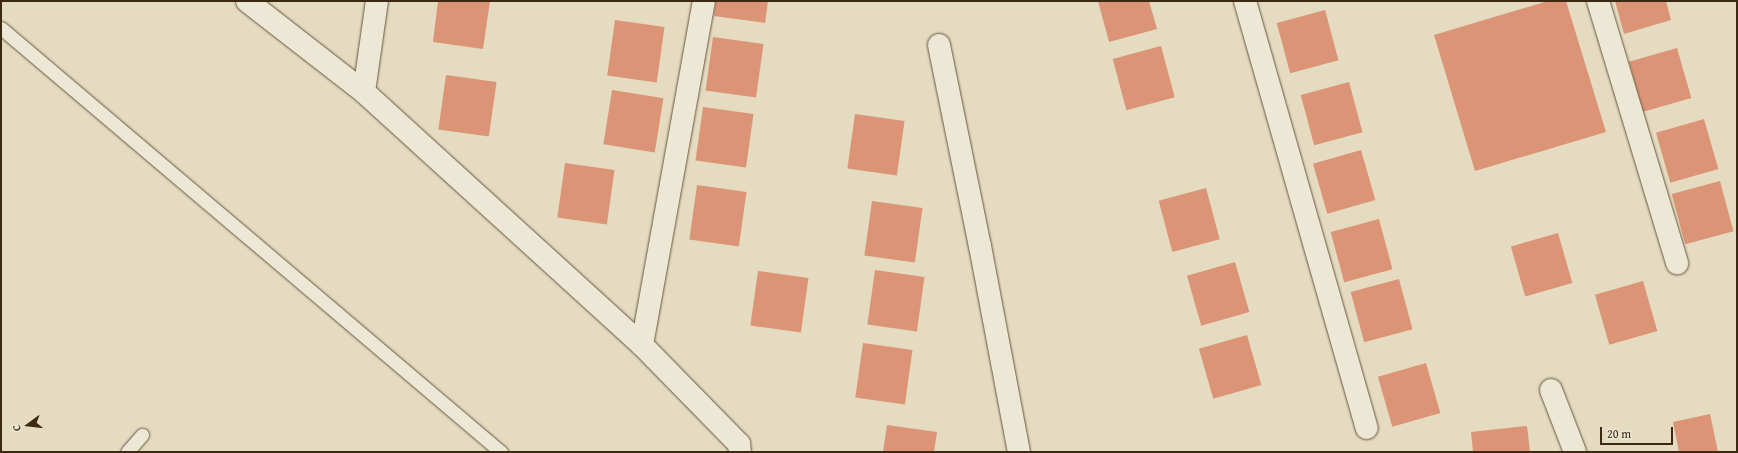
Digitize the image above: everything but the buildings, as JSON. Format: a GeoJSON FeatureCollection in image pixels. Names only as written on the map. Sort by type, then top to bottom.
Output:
{"type":"FeatureCollection","features":[{"type":"Feature","properties":{"kind":"street"},"geometry":{"type":"LineString","coordinates":[[247,1],[364,92],[642,345],[739,444],[740,452]]}},
{"type":"Feature","properties":{"kind":"street"},"geometry":{"type":"LineString","coordinates":[[364,92],[377,1]]}},
{"type":"Feature","properties":{"kind":"street"},"geometry":{"type":"LineString","coordinates":[[642,345],[704,1]]}},
{"type":"Feature","properties":{"kind":"street"},"geometry":{"type":"LineString","coordinates":[[1245,1],[1367,428]]}},
{"type":"Feature","properties":{"kind":"street"},"geometry":{"type":"LineString","coordinates":[[1598,1],[1677,263]]}},
{"type":"Feature","properties":{"kind":"street"},"geometry":{"type":"LineString","coordinates":[[939,45],[980,246],[1019,452]]}},
{"type":"Feature","properties":{"kind":"street"},"geometry":{"type":"LineString","coordinates":[[1551,390],[1575,452]]}},
{"type":"Feature","properties":{"kind":"lane"},"geometry":{"type":"LineString","coordinates":[[1,28],[501,452]]}},
{"type":"Feature","properties":{"kind":"lane"},"geometry":{"type":"LineString","coordinates":[[127,452],[142,435]]}}]}
